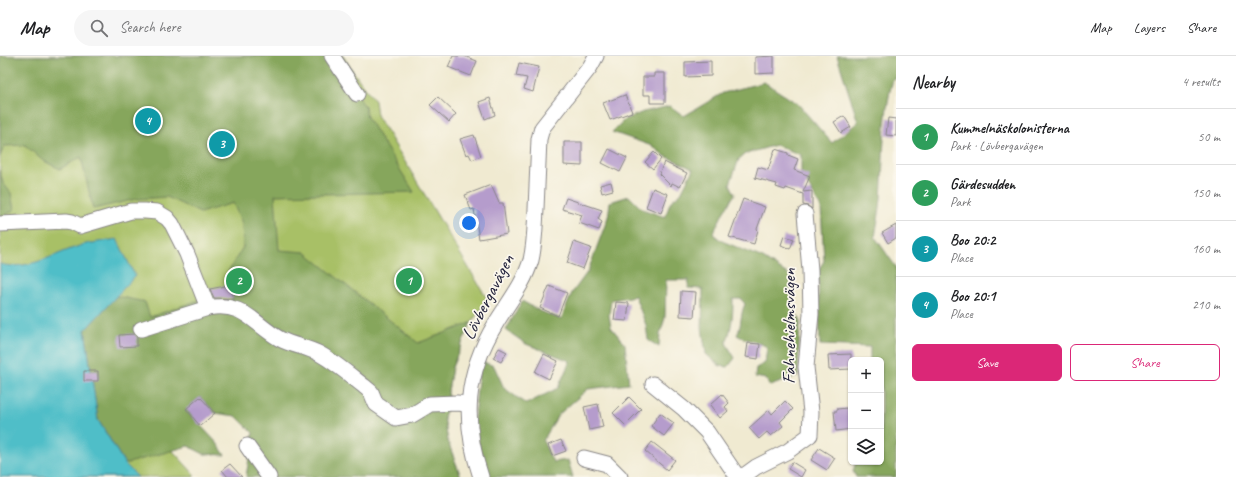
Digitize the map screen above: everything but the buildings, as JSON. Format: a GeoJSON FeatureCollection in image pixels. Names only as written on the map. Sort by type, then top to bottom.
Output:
{"type":"FeatureCollection","features":[{"type":"Feature","properties":{"kind":"street"},"geometry":{"type":"LineString","coordinates":[[332,56],[357,94]]}},
{"type":"Feature","properties":{"kind":"street","name":"Lövbergavägen"},"geometry":{"type":"LineString","coordinates":[[481,477],[475,459],[470,435],[468,404],[470,389],[479,358],[495,324],[516,292],[530,261],[534,240],[539,139],[542,128],[590,67],[596,56]]}},
{"type":"Feature","properties":{"kind":"street"},"geometry":{"type":"LineString","coordinates":[[62,233],[80,226],[131,211],[157,212],[167,218],[172,224],[187,254],[208,308]]}},
{"type":"Feature","properties":{"kind":"street","name":"Fahnehielmsvägen"},"geometry":{"type":"LineString","coordinates":[[741,476],[788,451],[810,435],[811,412],[806,367],[811,314],[810,270],[805,214]]}},
{"type":"Feature","properties":{"kind":"street"},"geometry":{"type":"LineString","coordinates":[[0,224],[66,221],[80,226]]}},
{"type":"Feature","properties":{"kind":"street"},"geometry":{"type":"LineString","coordinates":[[141,329],[218,306],[242,311],[281,340],[320,354],[371,392],[376,404],[396,418],[412,415],[430,404],[468,404]]}},
{"type":"Feature","properties":{"kind":"street"},"geometry":{"type":"LineString","coordinates":[[653,384],[684,409],[707,432],[741,476]]}},
{"type":"Feature","properties":{"kind":"street"},"geometry":{"type":"LineString","coordinates":[[247,446],[269,477]]}},
{"type":"Feature","properties":{"kind":"street"},"geometry":{"type":"LineString","coordinates":[[584,458],[607,464],[620,477]]}},
{"type":"Feature","properties":{"kind":"green space"},"geometry":{"type":"Polygon","coordinates":[[[0,56],[343,56],[375,101],[377,115],[488,300],[471,323],[452,367],[448,391],[448,404],[444,417],[448,442],[461,477],[297,450],[187,376],[163,440],[194,474],[194,477],[35,477],[0,449],[0,56]]]}},
{"type":"Feature","properties":{"kind":"green space"},"geometry":{"type":"Polygon","coordinates":[[[0,56],[332,56],[365,107],[367,117],[414,192],[275,195],[279,250],[305,252],[418,343],[471,323],[452,367],[448,391],[448,404],[444,417],[448,442],[461,477],[246,477],[253,433],[236,416],[215,413],[200,397],[186,410],[217,443],[225,455],[204,454],[188,446],[125,464],[98,420],[92,381],[98,380],[98,371],[91,371],[85,330],[116,296],[145,302],[150,317],[199,300],[208,304],[233,300],[229,270],[243,247],[242,223],[233,203],[200,213],[167,197],[136,199],[93,209],[81,157],[60,169],[42,160],[25,145],[4,146],[0,157],[0,56]]]}},
{"type":"Feature","properties":{"kind":"green space"},"geometry":{"type":"Polygon","coordinates":[[[837,56],[896,56],[896,79],[893,79],[889,94],[885,123],[881,198],[875,237],[896,267],[896,477],[856,477],[853,471],[855,465],[884,465],[884,357],[870,357],[870,347],[820,345],[818,270],[824,261],[821,208],[801,173],[801,155],[776,145],[745,154],[739,159],[730,184],[735,194],[723,213],[713,234],[722,241],[763,258],[792,277],[792,309],[800,319],[798,376],[770,386],[766,379],[755,377],[756,368],[765,363],[767,347],[737,335],[745,304],[741,299],[733,299],[732,321],[726,343],[735,358],[728,367],[720,366],[706,354],[702,328],[703,289],[688,288],[689,280],[666,280],[665,318],[660,334],[659,347],[648,340],[646,325],[635,296],[611,300],[609,315],[611,327],[625,344],[629,384],[588,389],[558,415],[543,441],[553,462],[568,460],[573,477],[485,477],[474,419],[480,361],[494,366],[504,388],[526,404],[558,388],[570,361],[526,344],[506,330],[522,301],[540,311],[561,319],[572,293],[588,271],[608,217],[610,202],[629,196],[642,209],[665,217],[671,201],[681,193],[693,169],[665,156],[652,146],[612,132],[624,120],[643,112],[670,106],[684,116],[723,93],[764,82],[798,104],[832,143],[858,122],[837,56]]]}},
{"type":"Feature","properties":{"kind":"green space"},"geometry":{"type":"Polygon","coordinates":[[[0,171],[3,183],[11,193],[14,210],[0,218],[0,171]]]}},
{"type":"Feature","properties":{"kind":"water"},"geometry":{"type":"Polygon","coordinates":[[[117,239],[135,276],[85,330],[98,420],[125,464],[138,477],[0,477],[0,264],[11,266],[33,263],[86,244],[117,239]]]}},
{"type":"Feature","properties":{"kind":"place","name":"Boo 20:1"},"geometry":{"type":"Point","coordinates":[148,121]}},
{"type":"Feature","properties":{"kind":"place","name":"Boo 20:2"},"geometry":{"type":"Point","coordinates":[222,144]}},
{"type":"Feature","properties":{"kind":"place","name":"Gärdesudden"},"geometry":{"type":"Point","coordinates":[239,281]}},
{"type":"Feature","properties":{"kind":"place","name":"Kummelnäskolonisterna"},"geometry":{"type":"Point","coordinates":[409,281]}}]}
